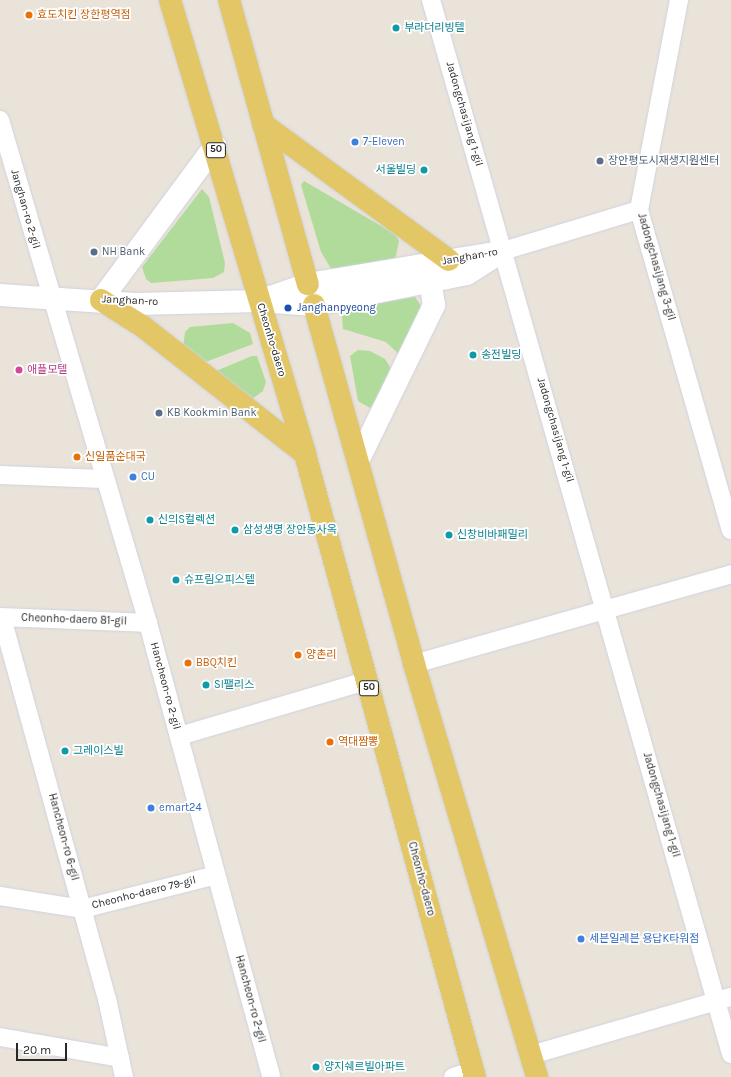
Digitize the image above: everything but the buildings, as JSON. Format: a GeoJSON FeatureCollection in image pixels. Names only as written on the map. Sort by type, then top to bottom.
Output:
{"type":"FeatureCollection","features":[{"type":"Feature","properties":{"kind":"main road","name":"Cheonho-daero"},"geometry":{"type":"LineString","coordinates":[[170,0],[215,146],[305,454],[366,681],[467,1075]]}},
{"type":"Feature","properties":{"kind":"main road"},"geometry":{"type":"LineString","coordinates":[[229,0],[308,284]]}},
{"type":"Feature","properties":{"kind":"main road"},"geometry":{"type":"LineString","coordinates":[[263,124],[451,269]]}},
{"type":"Feature","properties":{"kind":"main road"},"geometry":{"type":"LineString","coordinates":[[101,300],[142,326],[305,454]]}},
{"type":"Feature","properties":{"kind":"main road"},"geometry":{"type":"LineString","coordinates":[[314,305],[414,664],[537,1077]]}},
{"type":"Feature","properties":{"kind":"street","name":"Jadongchasijang 1-gil"},"geometry":{"type":"LineString","coordinates":[[431,0],[606,609],[723,999],[731,1054]]}},
{"type":"Feature","properties":{"kind":"street","name":"Jadongchasijang 3-gil"},"geometry":{"type":"LineString","coordinates":[[679,0],[639,210],[731,530]]}},
{"type":"Feature","properties":{"kind":"street","name":"Janghan-ro 2-gil"},"geometry":{"type":"LineString","coordinates":[[0,120],[50,298]]}},
{"type":"Feature","properties":{"kind":"street"},"geometry":{"type":"LineString","coordinates":[[101,300],[215,146]]}},
{"type":"Feature","properties":{"kind":"street"},"geometry":{"type":"LineString","coordinates":[[503,251],[639,210]]}},
{"type":"Feature","properties":{"kind":"street","name":"Janghan-ro"},"geometry":{"type":"LineString","coordinates":[[260,301],[308,284],[429,273],[451,269],[503,251]]}},
{"type":"Feature","properties":{"kind":"street"},"geometry":{"type":"LineString","coordinates":[[358,461],[451,269]]}},
{"type":"Feature","properties":{"kind":"street"},"geometry":{"type":"LineString","coordinates":[[429,273],[434,305]]}},
{"type":"Feature","properties":{"kind":"street","name":"Janghan-ro"},"geometry":{"type":"LineString","coordinates":[[0,295],[101,300],[135,304],[260,301],[314,305],[429,273]]}},
{"type":"Feature","properties":{"kind":"street"},"geometry":{"type":"LineString","coordinates":[[308,284],[314,305]]}},
{"type":"Feature","properties":{"kind":"street","name":"Hancheon-ro 2-gil"},"geometry":{"type":"LineString","coordinates":[[50,298],[148,623],[271,1077]]}},
{"type":"Feature","properties":{"kind":"street"},"geometry":{"type":"LineString","coordinates":[[0,475],[104,479]]}},
{"type":"Feature","properties":{"kind":"street"},"geometry":{"type":"LineString","coordinates":[[414,664],[731,574]]}},
{"type":"Feature","properties":{"kind":"street","name":"Cheonho-daero 81-gil"},"geometry":{"type":"LineString","coordinates":[[1,618],[148,623]]}},
{"type":"Feature","properties":{"kind":"street","name":"Hancheon-ro 6-gil"},"geometry":{"type":"LineString","coordinates":[[1,618],[82,909],[124,1077]]}},
{"type":"Feature","properties":{"kind":"street"},"geometry":{"type":"LineString","coordinates":[[179,736],[366,681]]}},
{"type":"Feature","properties":{"kind":"street","name":"Cheonho-daero 79-gil"},"geometry":{"type":"LineString","coordinates":[[0,896],[82,909],[216,875]]}},
{"type":"Feature","properties":{"kind":"street"},"geometry":{"type":"LineString","coordinates":[[531,1055],[723,999]]}},
{"type":"Feature","properties":{"kind":"street"},"geometry":{"type":"LineString","coordinates":[[0,1037],[120,1058]]}},
{"type":"Feature","properties":{"kind":"green space"},"geometry":{"type":"Polygon","coordinates":[[[304,181],[395,234],[399,241],[395,260],[335,271],[330,267],[321,252],[301,185],[304,181]]]}},
{"type":"Feature","properties":{"kind":"green space"},"geometry":{"type":"Polygon","coordinates":[[[202,189],[209,197],[225,263],[224,272],[213,278],[151,283],[146,279],[142,267],[202,189]]]}},
{"type":"Feature","properties":{"kind":"green space"},"geometry":{"type":"Polygon","coordinates":[[[415,297],[423,309],[402,357],[386,342],[343,329],[342,316],[354,307],[415,297]]]}},
{"type":"Feature","properties":{"kind":"green space"},"geometry":{"type":"Polygon","coordinates":[[[233,323],[250,333],[253,344],[203,363],[183,348],[185,332],[190,327],[233,323]]]}},
{"type":"Feature","properties":{"kind":"green space"},"geometry":{"type":"Polygon","coordinates":[[[358,350],[370,351],[385,359],[393,372],[370,408],[358,401],[350,356],[358,350]]]}},
{"type":"Feature","properties":{"kind":"green space"},"geometry":{"type":"Polygon","coordinates":[[[252,356],[257,356],[266,382],[263,391],[252,399],[216,371],[252,356]]]}},
{"type":"Feature","properties":{"kind":"place","name":"효도치킨 장한평역점"},"geometry":{"type":"Point","coordinates":[29,15]}},
{"type":"Feature","properties":{"kind":"place","name":"부라더리빙텔"},"geometry":{"type":"Point","coordinates":[396,28]}},
{"type":"Feature","properties":{"kind":"place","name":"7-Eleven"},"geometry":{"type":"Point","coordinates":[355,142]}},
{"type":"Feature","properties":{"kind":"place","name":"장안평도시재생지원센터"},"geometry":{"type":"Point","coordinates":[600,161]}},
{"type":"Feature","properties":{"kind":"place","name":"서울빌딩"},"geometry":{"type":"Point","coordinates":[424,170]}},
{"type":"Feature","properties":{"kind":"place","name":"NH Bank"},"geometry":{"type":"Point","coordinates":[94,252]}},
{"type":"Feature","properties":{"kind":"place","name":"Janghanpyeong"},"geometry":{"type":"Point","coordinates":[288,308]}},
{"type":"Feature","properties":{"kind":"place","name":"송전빌딩"},"geometry":{"type":"Point","coordinates":[473,355]}},
{"type":"Feature","properties":{"kind":"place","name":"애플모텔"},"geometry":{"type":"Point","coordinates":[19,370]}},
{"type":"Feature","properties":{"kind":"place","name":"KB Kookmin Bank"},"geometry":{"type":"Point","coordinates":[159,413]}},
{"type":"Feature","properties":{"kind":"place","name":"신일품순대국"},"geometry":{"type":"Point","coordinates":[77,457]}},
{"type":"Feature","properties":{"kind":"place","name":"CU"},"geometry":{"type":"Point","coordinates":[133,477]}},
{"type":"Feature","properties":{"kind":"place","name":"신의S컬렉션"},"geometry":{"type":"Point","coordinates":[150,520]}},
{"type":"Feature","properties":{"kind":"place","name":"삼성생명 장안동사옥"},"geometry":{"type":"Point","coordinates":[235,530]}},
{"type":"Feature","properties":{"kind":"place","name":"신창비바패밀리"},"geometry":{"type":"Point","coordinates":[449,535]}},
{"type":"Feature","properties":{"kind":"place","name":"슈프림오피스텔"},"geometry":{"type":"Point","coordinates":[176,580]}},
{"type":"Feature","properties":{"kind":"place","name":"양촌리"},"geometry":{"type":"Point","coordinates":[298,655]}},
{"type":"Feature","properties":{"kind":"place","name":"BBQ치킨"},"geometry":{"type":"Point","coordinates":[188,663]}},
{"type":"Feature","properties":{"kind":"place","name":"SI팰리스"},"geometry":{"type":"Point","coordinates":[206,685]}},
{"type":"Feature","properties":{"kind":"place","name":"역대짬뽕"},"geometry":{"type":"Point","coordinates":[330,742]}},
{"type":"Feature","properties":{"kind":"place","name":"그레이스빌"},"geometry":{"type":"Point","coordinates":[65,751]}},
{"type":"Feature","properties":{"kind":"place","name":"emart24"},"geometry":{"type":"Point","coordinates":[151,808]}},
{"type":"Feature","properties":{"kind":"place","name":"세븐일레븐 용답K타워점"},"geometry":{"type":"Point","coordinates":[581,939]}},
{"type":"Feature","properties":{"kind":"place","name":"양지쉐르빌아파트"},"geometry":{"type":"Point","coordinates":[316,1067]}}]}
